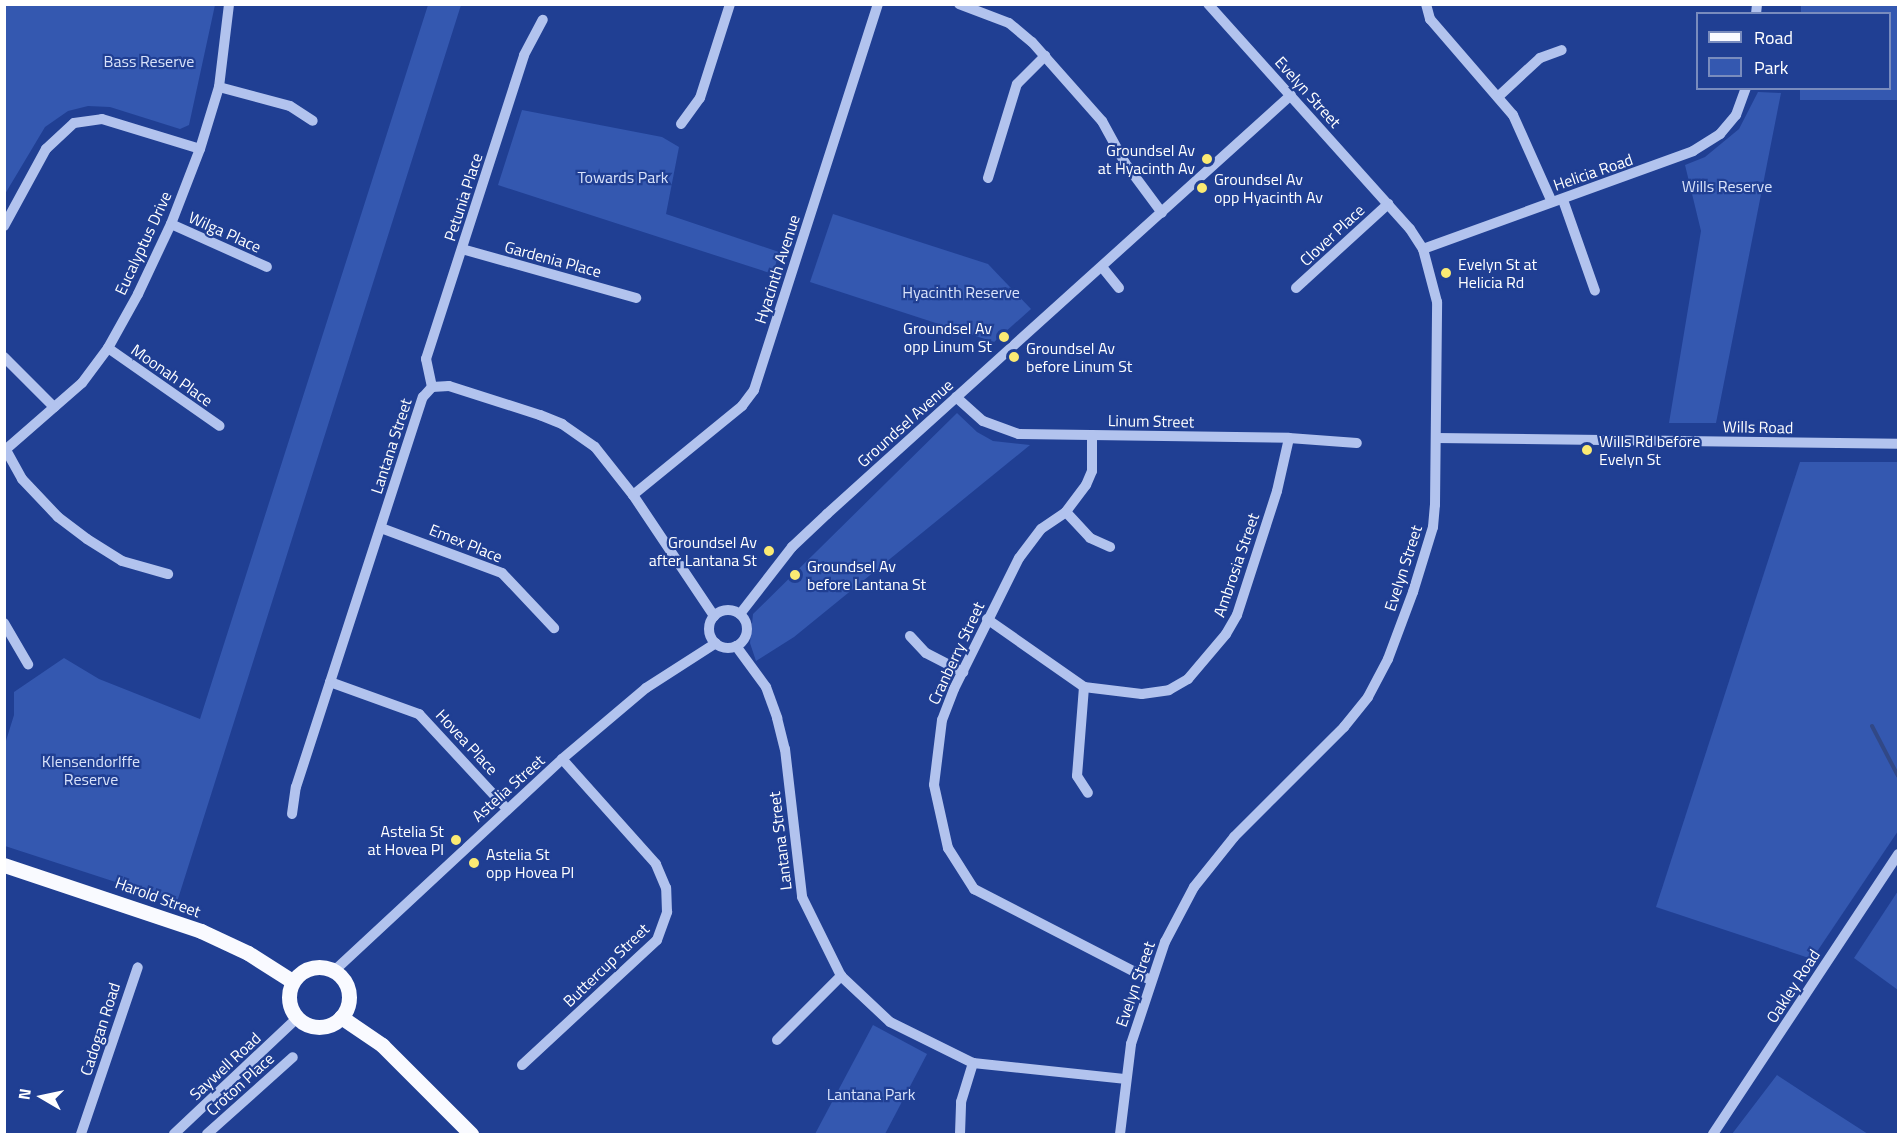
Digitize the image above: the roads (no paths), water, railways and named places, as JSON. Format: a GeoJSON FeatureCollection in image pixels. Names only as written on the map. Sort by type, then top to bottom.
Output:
{"type":"FeatureCollection","features":[{"type":"Feature","properties":{"kind":"main road","name":"Harold Street"},"geometry":{"type":"LineString","coordinates":[[4,865],[201,931],[248,953],[292,981]]}},
{"type":"Feature","properties":{"kind":"main road"},"geometry":{"type":"LineString","coordinates":[[311,968],[334,971],[348,989],[349,1001],[341,1017],[321,1027],[297,1018],[288,999],[292,981],[311,968]]}},
{"type":"Feature","properties":{"kind":"main road"},"geometry":{"type":"LineString","coordinates":[[341,1017],[389,1052],[471,1134]]}},
{"type":"Feature","properties":{"kind":"street","name":"Eucalyptus Drive"},"geometry":{"type":"LineString","coordinates":[[5,450],[82,383],[108,348],[171,224],[200,149],[219,87],[229,4]]}},
{"type":"Feature","properties":{"kind":"street"},"geometry":{"type":"LineString","coordinates":[[681,124],[699,98],[730,4]]}},
{"type":"Feature","properties":{"kind":"street","name":"Hyacinth Avenue"},"geometry":{"type":"LineString","coordinates":[[633,495],[742,406],[754,390],[878,4]]}},
{"type":"Feature","properties":{"kind":"street"},"geometry":{"type":"LineString","coordinates":[[958,4],[1009,23],[1045,56],[1102,121],[1125,164],[1162,213]]}},
{"type":"Feature","properties":{"kind":"street","name":"Evelyn Street"},"geometry":{"type":"LineString","coordinates":[[1120,1134],[1124,1079],[1150,981],[1179,914],[1213,863],[1256,813],[1344,727],[1379,679],[1433,527],[1437,302],[1423,249],[1388,204],[1208,4]]}},
{"type":"Feature","properties":{"kind":"street"},"geometry":{"type":"LineString","coordinates":[[1426,4],[1430,19],[1500,95],[1520,128],[1557,201],[1595,291]]}},
{"type":"Feature","properties":{"kind":"street","name":"Petunia Place"},"geometry":{"type":"LineString","coordinates":[[432,387],[426,359],[525,55],[543,20]]}},
{"type":"Feature","properties":{"kind":"street"},"geometry":{"type":"LineString","coordinates":[[1500,95],[1540,58],[1562,50]]}},
{"type":"Feature","properties":{"kind":"street"},"geometry":{"type":"LineString","coordinates":[[988,178],[1017,84],[1045,56]]}},
{"type":"Feature","properties":{"kind":"street"},"geometry":{"type":"LineString","coordinates":[[219,87],[290,106],[313,121]]}},
{"type":"Feature","properties":{"kind":"street","name":"Helicia Road"},"geometry":{"type":"LineString","coordinates":[[1423,249],[1693,152],[1720,134],[1736,115],[1745,90]]}},
{"type":"Feature","properties":{"kind":"street","name":"Groundsel Avenue"},"geometry":{"type":"LineString","coordinates":[[741,614],[792,547],[1291,95]]}},
{"type":"Feature","properties":{"kind":"street"},"geometry":{"type":"LineString","coordinates":[[4,226],[46,150],[74,123],[102,119],[200,149]]}},
{"type":"Feature","properties":{"kind":"street","name":"Clover Place"},"geometry":{"type":"LineString","coordinates":[[1296,288],[1388,204]]}},
{"type":"Feature","properties":{"kind":"street","name":"Wilga Place"},"geometry":{"type":"LineString","coordinates":[[171,224],[267,267]]}},
{"type":"Feature","properties":{"kind":"street","name":"Gardenia Place"},"geometry":{"type":"LineString","coordinates":[[462,249],[636,298]]}},
{"type":"Feature","properties":{"kind":"street"},"geometry":{"type":"LineString","coordinates":[[1102,267],[1119,288]]}},
{"type":"Feature","properties":{"kind":"street","name":"Moonah Place"},"geometry":{"type":"LineString","coordinates":[[108,348],[220,426]]}},
{"type":"Feature","properties":{"kind":"street"},"geometry":{"type":"LineString","coordinates":[[4,357],[54,407]]}},
{"type":"Feature","properties":{"kind":"street","name":"Lantana Street"},"geometry":{"type":"LineString","coordinates":[[292,814],[296,787],[423,397],[432,387],[449,386],[562,424],[595,447],[633,495],[714,616]]}},
{"type":"Feature","properties":{"kind":"street","name":"Linum Street"},"geometry":{"type":"LineString","coordinates":[[956,397],[983,421],[1006,431],[1092,435],[1289,438],[1357,443]]}},
{"type":"Feature","properties":{"kind":"street","name":"Cranberry Street"},"geometry":{"type":"LineString","coordinates":[[1092,435],[1092,471],[1066,512],[1041,529],[1019,558],[987,619],[963,672],[942,720],[934,785],[954,861],[974,889],[1150,981]]}},
{"type":"Feature","properties":{"kind":"street","name":"Ambrosia Street"},"geometry":{"type":"LineString","coordinates":[[987,619],[1084,687],[1142,694],[1169,690],[1188,679],[1226,634],[1237,615],[1277,491],[1289,438]]}},
{"type":"Feature","properties":{"kind":"street","name":"Wills Road"},"geometry":{"type":"LineString","coordinates":[[1436,438],[1899,444]]}},
{"type":"Feature","properties":{"kind":"street"},"geometry":{"type":"LineString","coordinates":[[5,450],[22,479],[58,517],[122,561],[168,574]]}},
{"type":"Feature","properties":{"kind":"street"},"geometry":{"type":"LineString","coordinates":[[1066,512],[1090,538],[1110,547]]}},
{"type":"Feature","properties":{"kind":"street","name":"Emex Place"},"geometry":{"type":"LineString","coordinates":[[381,528],[502,573],[554,628]]}},
{"type":"Feature","properties":{"kind":"street"},"geometry":{"type":"LineString","coordinates":[[727,610],[741,614],[747,631],[736,646],[726,647],[716,643],[709,630],[714,616],[727,610]]}},
{"type":"Feature","properties":{"kind":"street"},"geometry":{"type":"LineString","coordinates":[[4,623],[28,664]]}},
{"type":"Feature","properties":{"kind":"street"},"geometry":{"type":"LineString","coordinates":[[910,636],[927,653],[963,672]]}},
{"type":"Feature","properties":{"kind":"street","name":"Astelia Street"},"geometry":{"type":"LineString","coordinates":[[334,971],[562,759],[646,688],[716,643]]}},
{"type":"Feature","properties":{"kind":"street","name":"Lantana Street"},"geometry":{"type":"LineString","coordinates":[[736,646],[766,687],[777,718],[785,749],[802,897],[841,976],[890,1022],[974,1063],[1124,1079]]}},
{"type":"Feature","properties":{"kind":"street","name":"Hovea Place"},"geometry":{"type":"LineString","coordinates":[[330,682],[419,714],[507,809]]}},
{"type":"Feature","properties":{"kind":"street"},"geometry":{"type":"LineString","coordinates":[[1084,687],[1077,776],[1088,793]]}},
{"type":"Feature","properties":{"kind":"street","name":"Buttercup Street"},"geometry":{"type":"LineString","coordinates":[[522,1065],[657,940],[667,912],[666,888],[656,864],[562,759]]}},
{"type":"Feature","properties":{"kind":"street","name":"Oakley Road"},"geometry":{"type":"LineString","coordinates":[[1713,1134],[1899,854]]}},
{"type":"Feature","properties":{"kind":"street","name":"Cadogan Road"},"geometry":{"type":"LineString","coordinates":[[81,1134],[138,967]]}},
{"type":"Feature","properties":{"kind":"street"},"geometry":{"type":"LineString","coordinates":[[777,1040],[841,976]]}},
{"type":"Feature","properties":{"kind":"street","name":"Saywell Road"},"geometry":{"type":"LineString","coordinates":[[174,1134],[297,1018]]}},
{"type":"Feature","properties":{"kind":"street","name":"Croton Place"},"geometry":{"type":"LineString","coordinates":[[207,1134],[293,1057]]}},
{"type":"Feature","properties":{"kind":"street"},"geometry":{"type":"LineString","coordinates":[[960,1134],[961,1102],[974,1063]]}},
{"type":"Feature","properties":{"kind":"waterway"},"geometry":{"type":"LineString","coordinates":[[1872,726],[1898,776]]}},
{"type":"Feature","properties":{"kind":"place","name":"Groundsel Av at Hyacinth Av"},"geometry":{"type":"Point","coordinates":[1207,159]}},
{"type":"Feature","properties":{"kind":"place","name":"Groundsel Av opp Hyacinth Av"},"geometry":{"type":"Point","coordinates":[1202,188]}},
{"type":"Feature","properties":{"kind":"place","name":"Evelyn St at Helicia Rd"},"geometry":{"type":"Point","coordinates":[1446,273]}},
{"type":"Feature","properties":{"kind":"place","name":"Groundsel Av opp Linum St"},"geometry":{"type":"Point","coordinates":[1004,337]}},
{"type":"Feature","properties":{"kind":"place","name":"Groundsel Av before Linum St"},"geometry":{"type":"Point","coordinates":[1014,357]}},
{"type":"Feature","properties":{"kind":"place","name":"Wills Rd before Evelyn St"},"geometry":{"type":"Point","coordinates":[1587,450]}},
{"type":"Feature","properties":{"kind":"place","name":"Groundsel Av after Lantana St"},"geometry":{"type":"Point","coordinates":[769,551]}},
{"type":"Feature","properties":{"kind":"place","name":"Groundsel Av before Lantana St"},"geometry":{"type":"Point","coordinates":[795,575]}},
{"type":"Feature","properties":{"kind":"place","name":"Astelia St at Hovea Pl"},"geometry":{"type":"Point","coordinates":[456,840]}},
{"type":"Feature","properties":{"kind":"place","name":"Astelia St opp Hovea Pl"},"geometry":{"type":"Point","coordinates":[474,863]}},
{"type":"Feature","properties":{"kind":"park label","name":"Bass Reserve"},"geometry":{"type":"Point","coordinates":[149,61]}},
{"type":"Feature","properties":{"kind":"park label","name":"Towards Park"},"geometry":{"type":"Point","coordinates":[623,177]}},
{"type":"Feature","properties":{"kind":"park label","name":"Wills Reserve"},"geometry":{"type":"Point","coordinates":[1727,186]}},
{"type":"Feature","properties":{"kind":"park label","name":"Hyacinth Reserve"},"geometry":{"type":"Point","coordinates":[961,292]}},
{"type":"Feature","properties":{"kind":"park label","name":"Klensendorlffe Reserve"},"geometry":{"type":"Point","coordinates":[91,770]}},
{"type":"Feature","properties":{"kind":"park label","name":"Lantana Park"},"geometry":{"type":"Point","coordinates":[871,1094]}}]}
